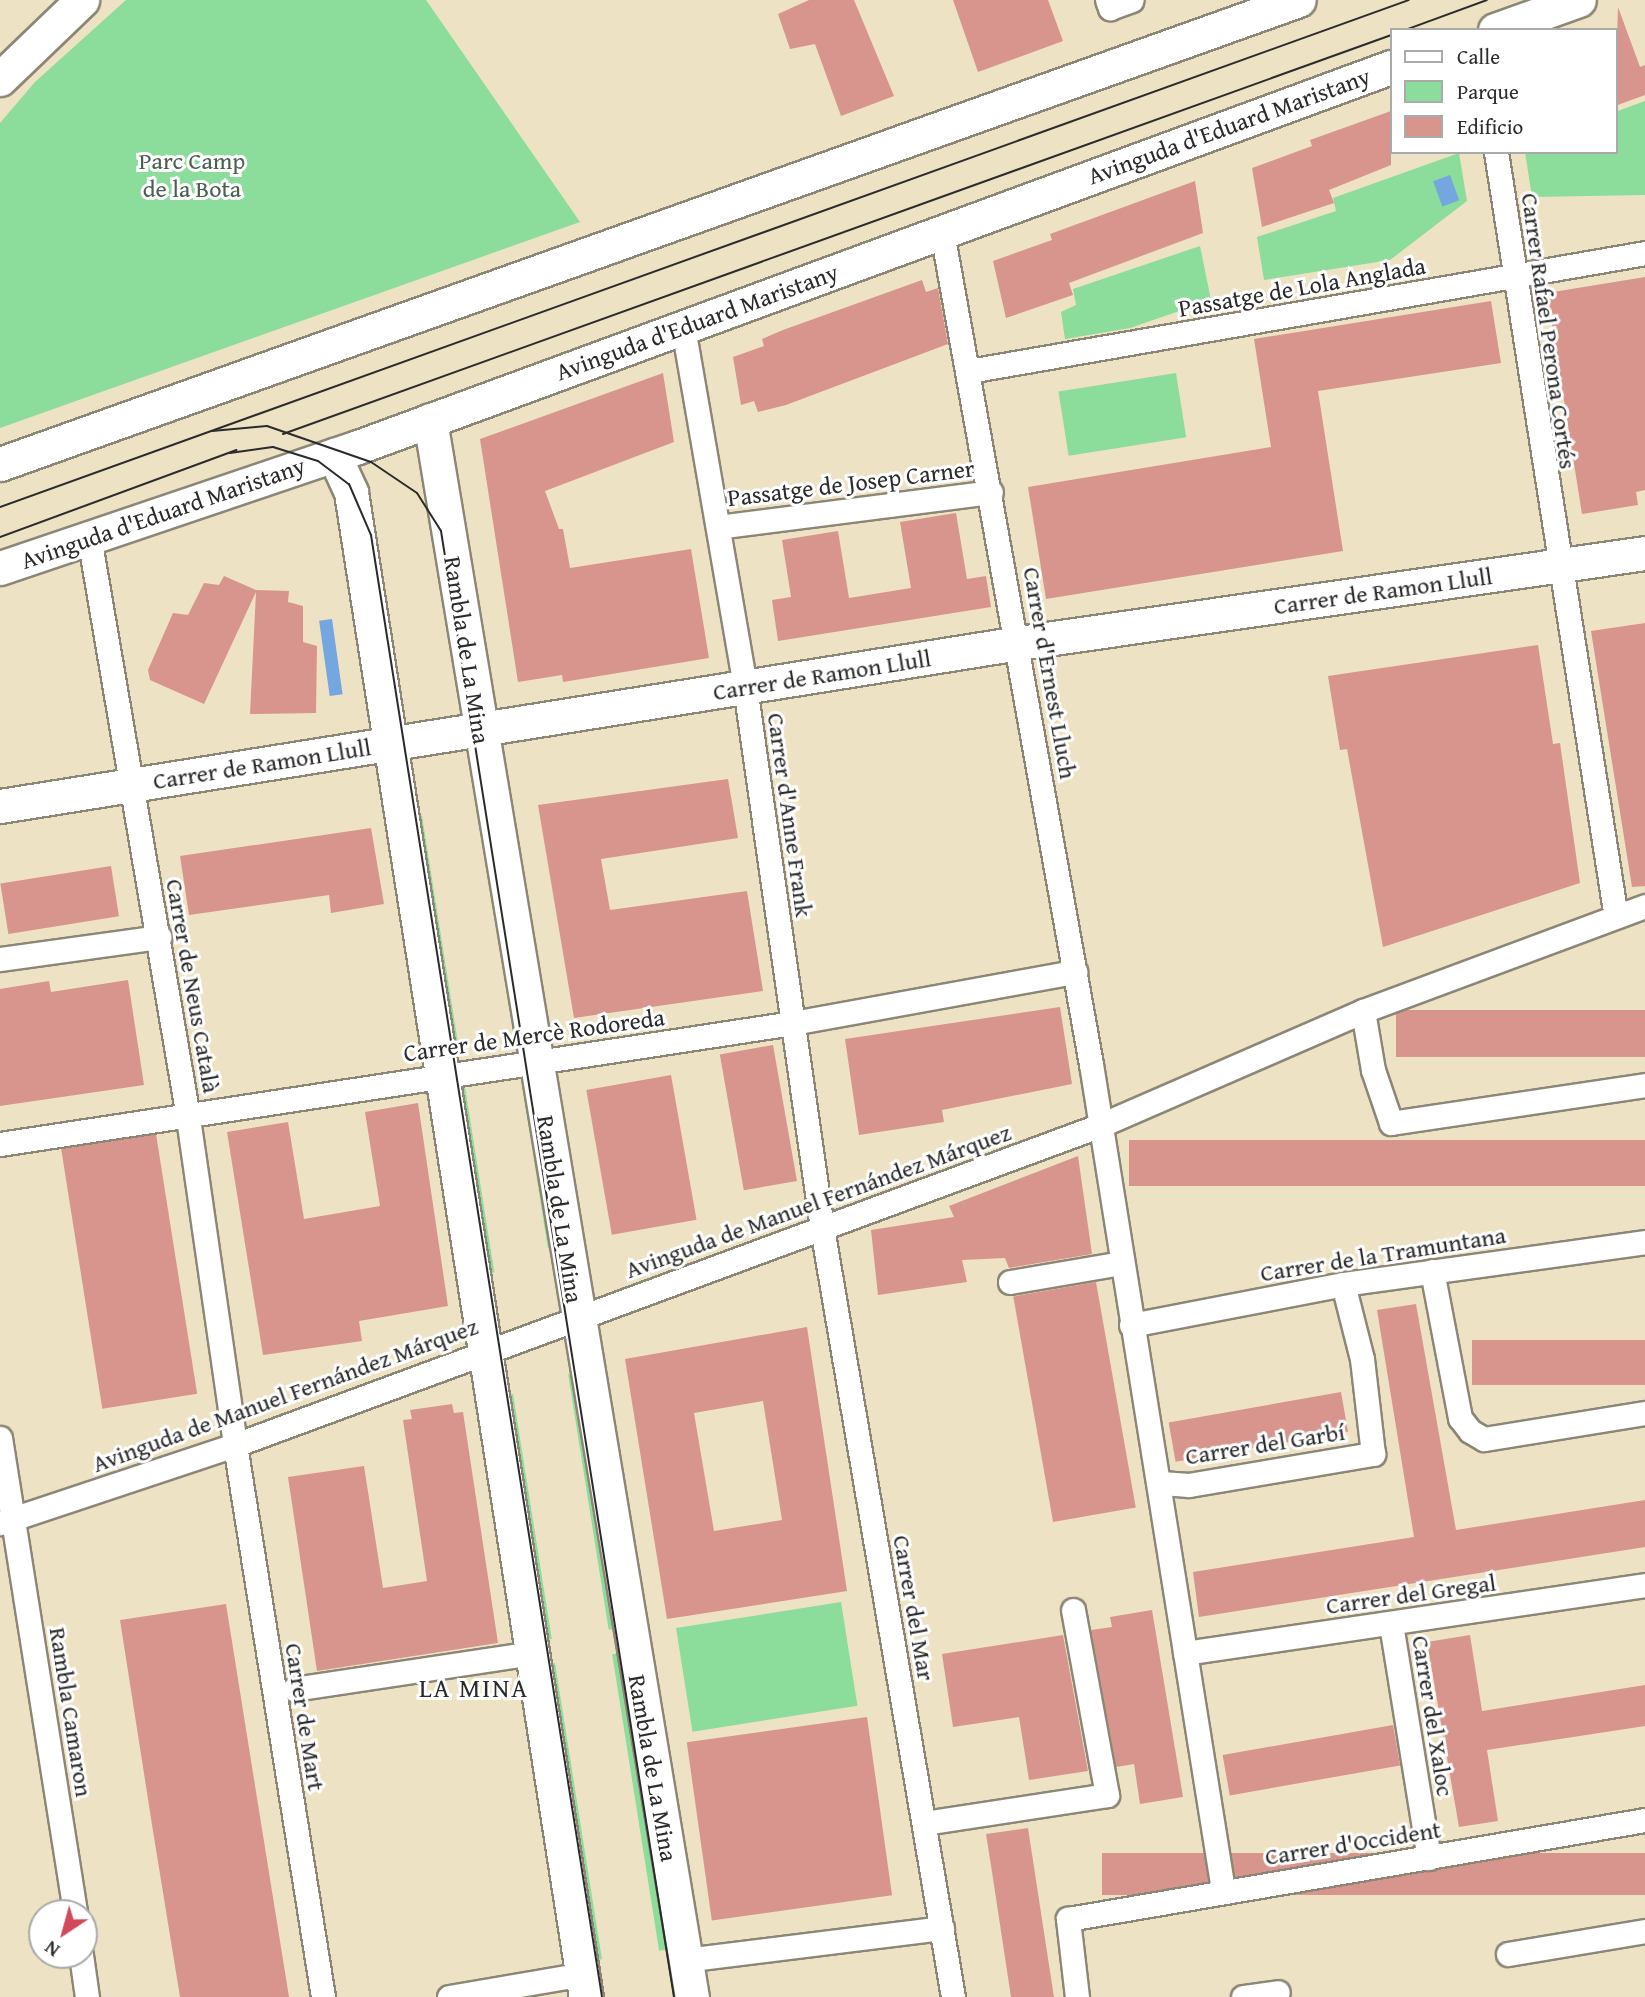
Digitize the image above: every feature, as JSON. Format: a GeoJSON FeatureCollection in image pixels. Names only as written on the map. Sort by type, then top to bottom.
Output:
{"type":"FeatureCollection","features":[{"type":"Feature","properties":{"kind":"main road"},"geometry":{"type":"LineString","coordinates":[[0,79],[82,0]]}},
{"type":"Feature","properties":{"kind":"main road"},"geometry":{"type":"LineString","coordinates":[[0,464],[1299,0]]}},
{"type":"Feature","properties":{"kind":"main road"},"geometry":{"type":"LineString","coordinates":[[1501,28],[1579,0]]}},
{"type":"Feature","properties":{"kind":"main road","name":"Avinguda d'Eduard Maristany"},"geometry":{"type":"LineString","coordinates":[[0,568],[334,456],[1390,66]]}},
{"type":"Feature","properties":{"kind":"main road","name":"Rambla de La Mina"},"geometry":{"type":"LineString","coordinates":[[430,421],[692,1997]]}},
{"type":"Feature","properties":{"kind":"main road"},"geometry":{"type":"LineString","coordinates":[[334,456],[351,492],[585,1986]]}},
{"type":"Feature","properties":{"kind":"main road","name":"Carrer de Ramon Llull"},"geometry":{"type":"LineString","coordinates":[[0,806],[480,732],[1019,643],[1645,553]]}},
{"type":"Feature","properties":{"kind":"street"},"geometry":{"type":"LineString","coordinates":[[1107,0],[1110,8],[1132,0]]}},
{"type":"Feature","properties":{"kind":"street","name":"Carrer Rafael Perona Cortés"},"geometry":{"type":"LineString","coordinates":[[1496,154],[1550,517],[1616,917]]}},
{"type":"Feature","properties":{"kind":"street","name":"Carrer d'Ernest Lluch"},"geometry":{"type":"LineString","coordinates":[[942,232],[1019,643],[1101,1125]]}},
{"type":"Feature","properties":{"kind":"street","name":"Passatge de Lola Anglada"},"geometry":{"type":"LineString","coordinates":[[969,371],[1645,253]]}},
{"type":"Feature","properties":{"kind":"street","name":"Carrer d'Anne Frank"},"geometry":{"type":"LineString","coordinates":[[683,327],[745,687],[822,1228]]}},
{"type":"Feature","properties":{"kind":"street","name":"Passatge de Josep Carner"},"geometry":{"type":"LineString","coordinates":[[718,527],[991,492]]}},
{"type":"Feature","properties":{"kind":"street","name":"Carrer de Neus Català"},"geometry":{"type":"LineString","coordinates":[[89,537],[128,785],[159,937],[188,1116],[235,1445]]}},
{"type":"Feature","properties":{"kind":"street","name":"Avinguda de Manuel Fernández Márquez"},"geometry":{"type":"LineString","coordinates":[[8,1520],[235,1445],[577,1316],[1101,1125],[1363,1011],[1645,906]]}},
{"type":"Feature","properties":{"kind":"street"},"geometry":{"type":"LineString","coordinates":[[0,959],[159,937]]}},
{"type":"Feature","properties":{"kind":"street","name":"Carrer de Mercè Rodoreda"},"geometry":{"type":"LineString","coordinates":[[0,1144],[793,1023],[1075,972]]}},
{"type":"Feature","properties":{"kind":"street"},"geometry":{"type":"LineString","coordinates":[[1363,1011],[1373,1070],[1391,1123],[1645,1085]]}},
{"type":"Feature","properties":{"kind":"street"},"geometry":{"type":"LineString","coordinates":[[1101,1125],[1131,1325],[1161,1483],[1223,1891]]}},
{"type":"Feature","properties":{"kind":"street","name":"Carrer del Mar"},"geometry":{"type":"LineString","coordinates":[[822,1228],[953,1997]]}},
{"type":"Feature","properties":{"kind":"street","name":"Carrer de la Tramuntana"},"geometry":{"type":"LineString","coordinates":[[1131,1325],[1343,1284],[1645,1242]]}},
{"type":"Feature","properties":{"kind":"street"},"geometry":{"type":"LineString","coordinates":[[1010,1282],[1121,1263]]}},
{"type":"Feature","properties":{"kind":"street"},"geometry":{"type":"LineString","coordinates":[[1432,1271],[1460,1418],[1470,1431],[1484,1439],[1645,1413]]}},
{"type":"Feature","properties":{"kind":"street","name":"Carrer del Garbí"},"geometry":{"type":"LineString","coordinates":[[1161,1483],[1189,1485],[1373,1454],[1362,1359],[1343,1284]]}},
{"type":"Feature","properties":{"kind":"street","name":"Rambla Camaron"},"geometry":{"type":"LineString","coordinates":[[0,1438],[8,1520],[73,1899]]}},
{"type":"Feature","properties":{"kind":"street","name":"Carrer de Mart"},"geometry":{"type":"LineString","coordinates":[[235,1445],[323,1997]]}},
{"type":"Feature","properties":{"kind":"street","name":"Carrer del Gregal"},"geometry":{"type":"LineString","coordinates":[[1185,1653],[1645,1585]]}},
{"type":"Feature","properties":{"kind":"street"},"geometry":{"type":"LineString","coordinates":[[925,1823],[1107,1795],[1073,1610]]}},
{"type":"Feature","properties":{"kind":"street","name":"Carrer del Xaloc"},"geometry":{"type":"LineString","coordinates":[[1391,1624],[1429,1858]]}},
{"type":"Feature","properties":{"kind":"street"},"geometry":{"type":"LineString","coordinates":[[293,1689],[525,1654]]}},
{"type":"Feature","properties":{"kind":"street","name":"Carrer d'Occident"},"geometry":{"type":"LineString","coordinates":[[1077,1997],[1068,1919],[1645,1820]]}},
{"type":"Feature","properties":{"kind":"street"},"geometry":{"type":"LineString","coordinates":[[685,1961],[942,1928]]}},
{"type":"Feature","properties":{"kind":"street"},"geometry":{"type":"LineString","coordinates":[[1508,1954],[1645,1931]]}},
{"type":"Feature","properties":{"kind":"street"},"geometry":{"type":"LineString","coordinates":[[83,1969],[87,1997]]}},
{"type":"Feature","properties":{"kind":"street"},"geometry":{"type":"LineString","coordinates":[[449,1997],[585,1986]]}},
{"type":"Feature","properties":{"kind":"street"},"geometry":{"type":"LineString","coordinates":[[1243,1997],[1278,1992]]}},
{"type":"Feature","properties":{"kind":"green space","name":"Parc Camp de la Bota"},"geometry":{"type":"Polygon","coordinates":[[[126,0],[426,0],[580,222],[0,428],[0,123],[35,82],[126,0]]]}},
{"type":"Feature","properties":{"kind":"green space"},"geometry":{"type":"Polygon","coordinates":[[[1645,101],[1645,195],[1532,197],[1525,154],[1617,154],[1617,111],[1645,101]]]}},
{"type":"Feature","properties":{"kind":"green space"},"geometry":{"type":"Polygon","coordinates":[[[1459,154],[1467,201],[1390,260],[1264,280],[1257,237],[1336,211],[1333,198],[1459,154]]]}},
{"type":"Feature","properties":{"kind":"green space"},"geometry":{"type":"Polygon","coordinates":[[[1200,246],[1211,300],[1130,328],[1065,339],[1061,312],[1076,305],[1073,289],[1200,246]]]}},
{"type":"Feature","properties":{"kind":"green space"},"geometry":{"type":"Polygon","coordinates":[[[1176,373],[1186,437],[1069,456],[1058,392],[1176,373]]]}},
{"type":"Feature","properties":{"kind":"green space"},"geometry":{"type":"Polygon","coordinates":[[[422,816],[460,1057],[445,1059],[407,818],[422,816]]]}},
{"type":"Feature","properties":{"kind":"green space"},"geometry":{"type":"Polygon","coordinates":[[[534,1071],[562,1246],[548,1248],[520,1073],[534,1071]]]}},
{"type":"Feature","properties":{"kind":"green space"},"geometry":{"type":"Polygon","coordinates":[[[464,1081],[494,1273],[481,1275],[450,1083],[464,1081]]]}},
{"type":"Feature","properties":{"kind":"green space"},"geometry":{"type":"Polygon","coordinates":[[[581,1372],[622,1628],[609,1630],[568,1374],[581,1372]]]}},
{"type":"Feature","properties":{"kind":"green space"},"geometry":{"type":"Polygon","coordinates":[[[513,1394],[552,1639],[537,1641],[498,1396],[513,1394]]]}},
{"type":"Feature","properties":{"kind":"green space"},"geometry":{"type":"Polygon","coordinates":[[[841,1602],[857,1706],[692,1732],[676,1628],[841,1602]]]}},
{"type":"Feature","properties":{"kind":"green space"},"geometry":{"type":"Polygon","coordinates":[[[627,1652],[674,1948],[659,1951],[612,1654],[627,1652]]]}},
{"type":"Feature","properties":{"kind":"green space"},"geometry":{"type":"Polygon","coordinates":[[[555,1663],[602,1959],[588,1961],[541,1665],[555,1663]]]}},
{"type":"Feature","properties":{"kind":"water"},"geometry":{"type":"Polygon","coordinates":[[[1450,175],[1459,200],[1442,207],[1433,181],[1450,175]]]}},
{"type":"Feature","properties":{"kind":"water"},"geometry":{"type":"Polygon","coordinates":[[[332,619],[343,694],[330,696],[319,621],[332,619]]]}},
{"type":"Feature","properties":{"kind":"building"},"geometry":{"type":"Polygon","coordinates":[[[809,0],[854,0],[894,96],[841,116],[815,44],[790,49],[778,14],[809,0]]]}},
{"type":"Feature","properties":{"kind":"building"},"geometry":{"type":"Polygon","coordinates":[[[953,0],[1048,0],[1063,41],[978,72],[953,0]]]}},
{"type":"Feature","properties":{"kind":"building"},"geometry":{"type":"Polygon","coordinates":[[[1618,7],[1640,67],[1645,65],[1645,95],[1617,105],[1618,7]]]}},
{"type":"Feature","properties":{"kind":"building"},"geometry":{"type":"Polygon","coordinates":[[[1390,111],[1391,165],[1329,190],[1334,203],[1262,227],[1252,168],[1312,146],[1310,140],[1390,111]]]}},
{"type":"Feature","properties":{"kind":"building"},"geometry":{"type":"Polygon","coordinates":[[[1195,181],[1203,233],[1069,283],[1073,295],[1006,318],[993,261],[1052,240],[1050,234],[1195,181]]]}},
{"type":"Feature","properties":{"kind":"building"},"geometry":{"type":"Polygon","coordinates":[[[1645,277],[1645,490],[1636,492],[1638,505],[1582,514],[1547,293],[1645,277]]]}},
{"type":"Feature","properties":{"kind":"building"},"geometry":{"type":"Polygon","coordinates":[[[922,280],[926,292],[938,288],[948,344],[786,405],[758,412],[754,401],[741,405],[733,357],[764,346],[762,339],[783,330],[922,280]]]}},
{"type":"Feature","properties":{"kind":"building"},"geometry":{"type":"Polygon","coordinates":[[[1491,301],[1501,363],[1318,391],[1343,551],[1046,599],[1028,487],[1271,447],[1254,339],[1491,301]]]}},
{"type":"Feature","properties":{"kind":"building"},"geometry":{"type":"Polygon","coordinates":[[[663,373],[674,442],[545,491],[559,529],[563,529],[570,568],[691,549],[709,658],[563,682],[562,675],[518,682],[480,439],[663,373]]]}},
{"type":"Feature","properties":{"kind":"building"},"geometry":{"type":"Polygon","coordinates":[[[956,513],[967,579],[986,576],[991,607],[778,641],[772,600],[791,597],[782,540],[838,531],[849,598],[911,588],[900,522],[956,513]]]}},
{"type":"Feature","properties":{"kind":"building"},"geometry":{"type":"Polygon","coordinates":[[[224,576],[256,590],[289,591],[288,602],[303,606],[303,642],[317,646],[316,713],[250,714],[256,592],[204,704],[150,680],[148,670],[173,613],[188,615],[204,583],[219,585],[224,576]]]}},
{"type":"Feature","properties":{"kind":"building"},"geometry":{"type":"Polygon","coordinates":[[[1645,623],[1645,886],[1632,887],[1591,631],[1645,623]]]}},
{"type":"Feature","properties":{"kind":"building"},"geometry":{"type":"Polygon","coordinates":[[[1538,645],[1553,744],[1560,743],[1580,883],[1383,947],[1347,749],[1340,750],[1328,676],[1538,645]]]}},
{"type":"Feature","properties":{"kind":"building"},"geometry":{"type":"Polygon","coordinates":[[[728,779],[738,838],[601,859],[610,910],[747,891],[763,991],[574,1018],[538,805],[728,779]]]}},
{"type":"Feature","properties":{"kind":"building"},"geometry":{"type":"Polygon","coordinates":[[[371,828],[384,904],[331,913],[329,895],[189,915],[180,856],[371,828]]]}},
{"type":"Feature","properties":{"kind":"building"},"geometry":{"type":"Polygon","coordinates":[[[111,866],[119,916],[8,934],[0,884],[111,866]]]}},
{"type":"Feature","properties":{"kind":"building"},"geometry":{"type":"Polygon","coordinates":[[[128,980],[144,1085],[0,1106],[0,989],[49,981],[51,992],[128,980]]]}},
{"type":"Feature","properties":{"kind":"building"},"geometry":{"type":"Polygon","coordinates":[[[1060,1007],[1072,1084],[942,1110],[944,1122],[859,1135],[845,1039],[1060,1007]]]}},
{"type":"Feature","properties":{"kind":"building"},"geometry":{"type":"Polygon","coordinates":[[[1396,1010],[1645,1010],[1645,1057],[1396,1057],[1396,1010]]]}},
{"type":"Feature","properties":{"kind":"building"},"geometry":{"type":"Polygon","coordinates":[[[773,1045],[797,1181],[744,1190],[720,1054],[773,1045]]]}},
{"type":"Feature","properties":{"kind":"building"},"geometry":{"type":"Polygon","coordinates":[[[671,1075],[697,1220],[612,1235],[586,1090],[671,1075]]]}},
{"type":"Feature","properties":{"kind":"building"},"geometry":{"type":"Polygon","coordinates":[[[418,1103],[448,1306],[359,1321],[362,1341],[263,1355],[227,1132],[288,1122],[304,1219],[380,1206],[365,1112],[418,1103]]]}},
{"type":"Feature","properties":{"kind":"building"},"geometry":{"type":"Polygon","coordinates":[[[156,1134],[197,1394],[102,1409],[61,1149],[156,1134]]]}},
{"type":"Feature","properties":{"kind":"building"},"geometry":{"type":"Polygon","coordinates":[[[1129,1140],[1645,1140],[1645,1186],[1129,1186],[1129,1140]]]}},
{"type":"Feature","properties":{"kind":"building"},"geometry":{"type":"Polygon","coordinates":[[[1078,1156],[1092,1254],[1009,1268],[1005,1258],[962,1260],[967,1282],[878,1295],[871,1230],[954,1217],[949,1206],[1078,1156]]]}},
{"type":"Feature","properties":{"kind":"building"},"geometry":{"type":"Polygon","coordinates":[[[1096,1282],[1136,1508],[1053,1522],[1013,1297],[1096,1282]]]}},
{"type":"Feature","properties":{"kind":"building"},"geometry":{"type":"Polygon","coordinates":[[[1416,1304],[1456,1530],[1645,1500],[1645,1547],[1199,1617],[1193,1572],[1414,1537],[1377,1310],[1416,1304]]]}},
{"type":"Feature","properties":{"kind":"building"},"geometry":{"type":"Polygon","coordinates":[[[807,1327],[847,1591],[667,1619],[625,1359],[807,1327]],[[763,1401],[694,1413],[714,1531],[782,1520],[763,1401]]]}},
{"type":"Feature","properties":{"kind":"building"},"geometry":{"type":"Polygon","coordinates":[[[1472,1340],[1645,1340],[1645,1385],[1472,1385],[1472,1340]]]}},
{"type":"Feature","properties":{"kind":"building"},"geometry":{"type":"Polygon","coordinates":[[[1341,1392],[1348,1431],[1176,1462],[1169,1422],[1341,1392]]]}},
{"type":"Feature","properties":{"kind":"building"},"geometry":{"type":"Polygon","coordinates":[[[452,1404],[454,1413],[463,1412],[498,1643],[317,1671],[288,1477],[364,1466],[383,1588],[427,1581],[403,1420],[412,1419],[410,1410],[452,1404]]]}},
{"type":"Feature","properties":{"kind":"building"},"geometry":{"type":"Polygon","coordinates":[[[226,1604],[289,1997],[180,1997],[153,1831],[120,1620],[226,1604]]]}},
{"type":"Feature","properties":{"kind":"building"},"geometry":{"type":"Polygon","coordinates":[[[1152,1610],[1183,1797],[1140,1804],[1134,1764],[1116,1767],[1091,1630],[1112,1627],[1110,1617],[1152,1610]]]}},
{"type":"Feature","properties":{"kind":"building"},"geometry":{"type":"Polygon","coordinates":[[[1063,1635],[1088,1771],[1029,1780],[1019,1717],[953,1727],[942,1654],[1063,1635]]]}},
{"type":"Feature","properties":{"kind":"building"},"geometry":{"type":"Polygon","coordinates":[[[1470,1635],[1482,1711],[1645,1685],[1645,1726],[1487,1750],[1498,1821],[1459,1827],[1427,1642],[1470,1635]]]}},
{"type":"Feature","properties":{"kind":"building"},"geometry":{"type":"Polygon","coordinates":[[[867,1717],[892,1895],[712,1921],[687,1742],[867,1717]]]}},
{"type":"Feature","properties":{"kind":"building"},"geometry":{"type":"Polygon","coordinates":[[[1393,1725],[1400,1765],[1230,1795],[1223,1755],[1393,1725]]]}},
{"type":"Feature","properties":{"kind":"building"},"geometry":{"type":"Polygon","coordinates":[[[1028,1828],[1054,1997],[1011,1997],[986,1834],[1028,1828]]]}},
{"type":"Feature","properties":{"kind":"building"},"geometry":{"type":"Polygon","coordinates":[[[1102,1853],[1645,1853],[1645,1895],[1102,1895],[1102,1853]]]}},
{"type":"Feature","properties":{"kind":"tram line"},"geometry":{"type":"LineString","coordinates":[[0,507],[1409,0]]}},
{"type":"Feature","properties":{"kind":"tram line"},"geometry":{"type":"LineString","coordinates":[[1410,28],[1487,0]]}},
{"type":"Feature","properties":{"kind":"tram line"},"geometry":{"type":"LineString","coordinates":[[283,434],[1390,35]]}},
{"type":"Feature","properties":{"kind":"tram line"},"geometry":{"type":"LineString","coordinates":[[212,431],[267,426],[371,462],[417,493],[441,531],[674,1997]]}},
{"type":"Feature","properties":{"kind":"tram line"},"geometry":{"type":"LineString","coordinates":[[230,453],[273,447],[318,461],[349,484],[371,535],[602,1997]]}},
{"type":"Feature","properties":{"kind":"tram line"},"geometry":{"type":"LineString","coordinates":[[0,537],[237,450]]}},
{"type":"Feature","properties":{"kind":"district","name":"LA MINA"},"geometry":{"type":"Point","coordinates":[474,1688]}}]}
